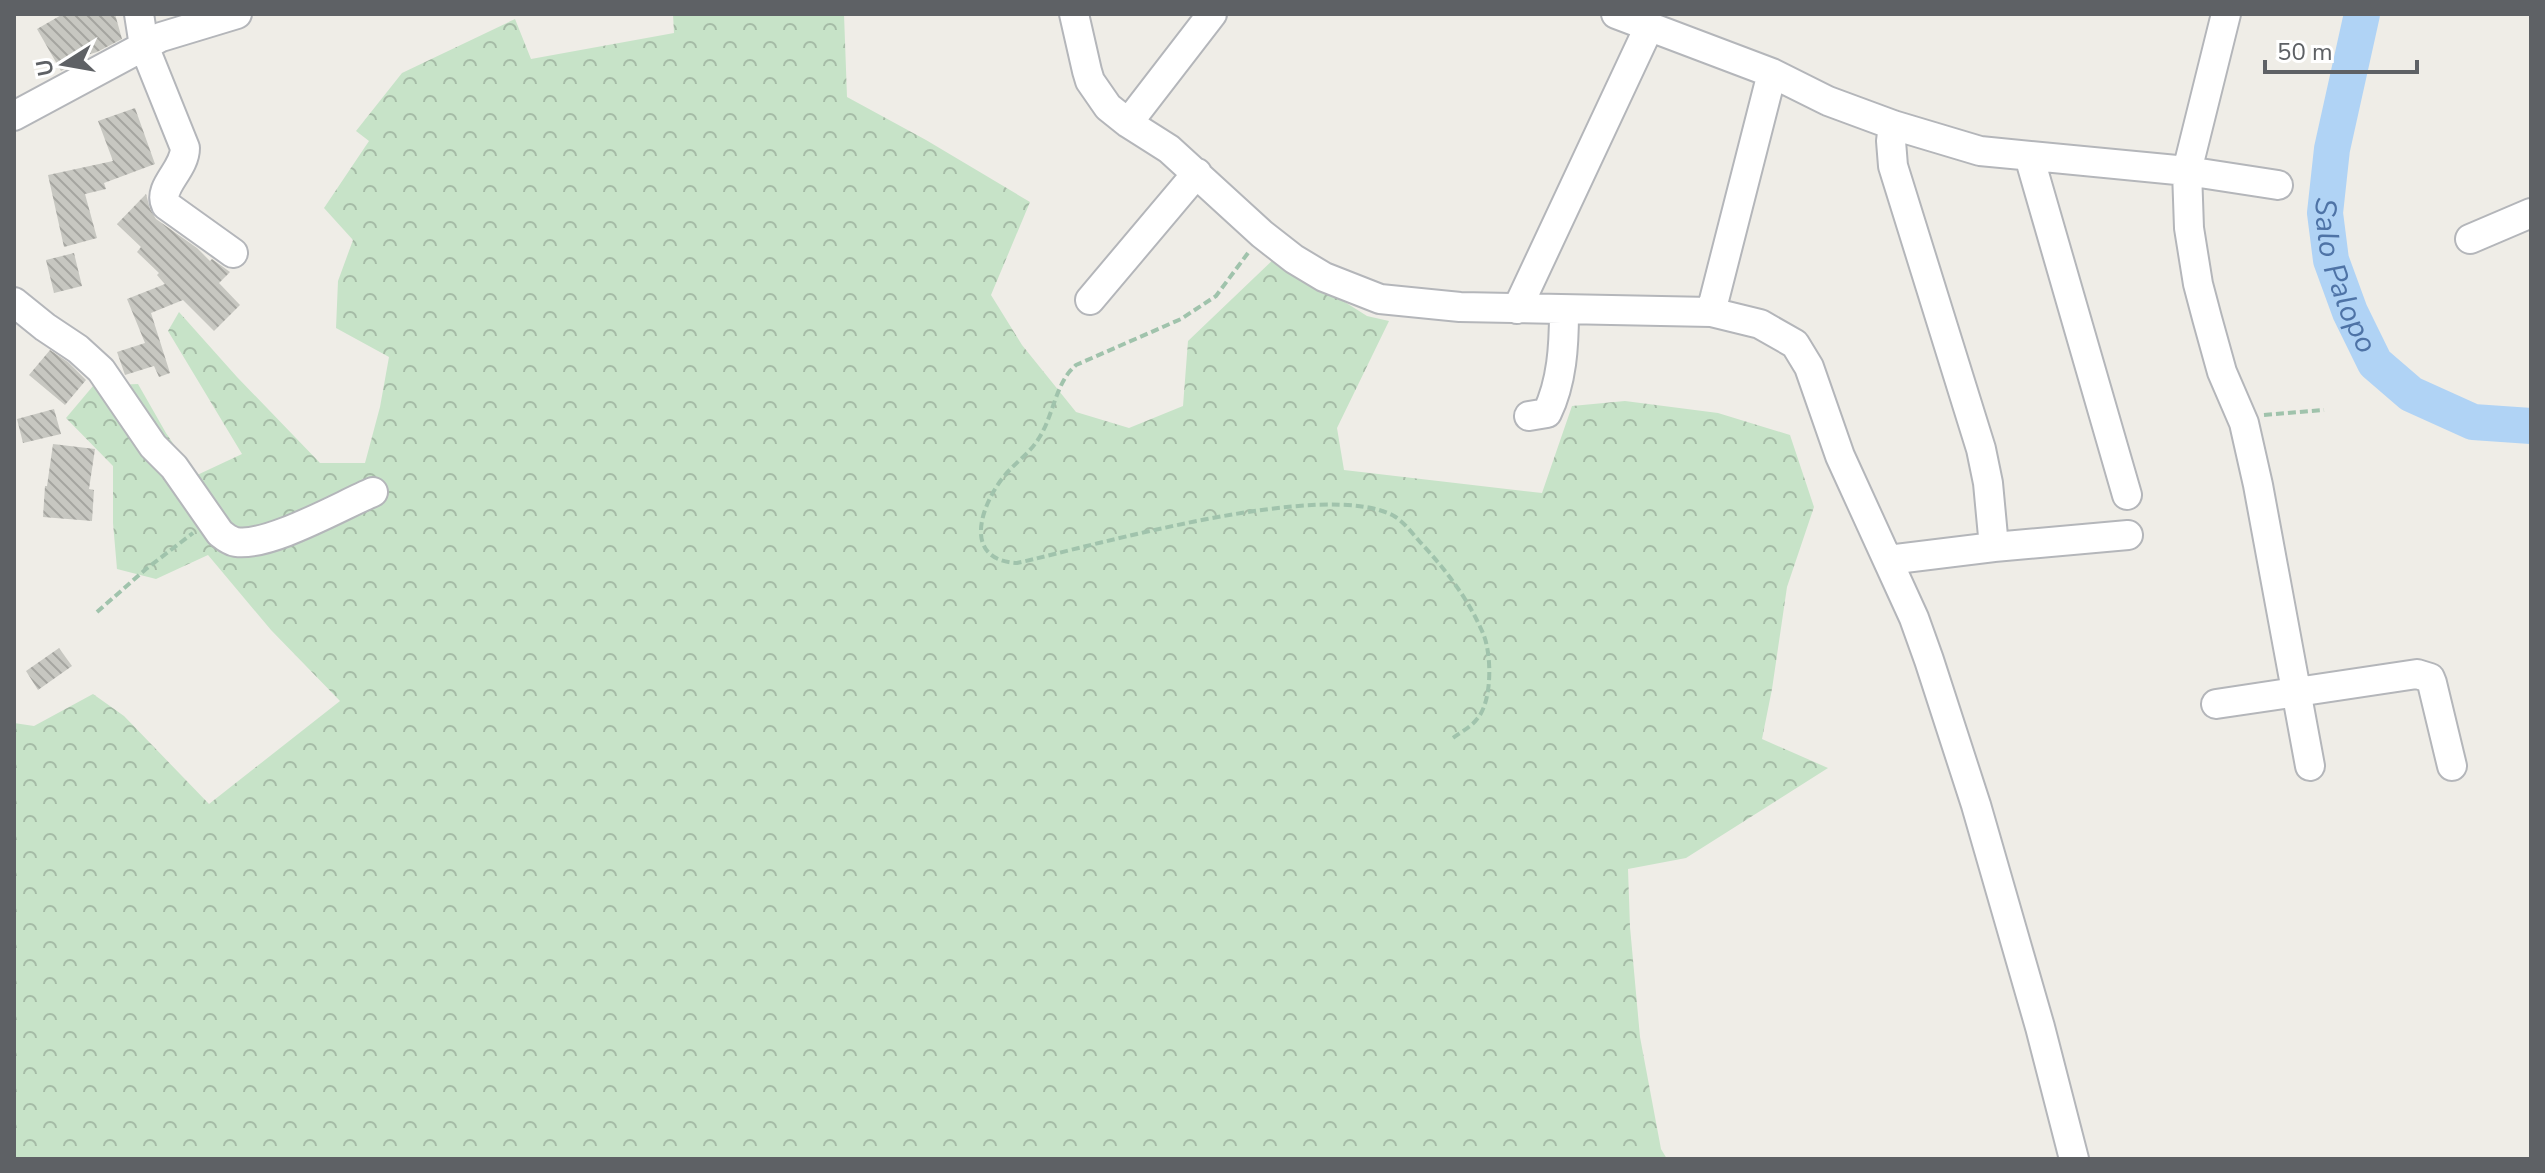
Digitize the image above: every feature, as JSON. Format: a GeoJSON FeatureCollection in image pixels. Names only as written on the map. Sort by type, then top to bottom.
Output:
{"type":"FeatureCollection","features":[{"type":"Feature","properties":{"kind":"street"},"geometry":{"type":"LineString","coordinates":[[139,14],[144,46],[185,148],[185,158],[163,192],[163,200],[233,253]]}},
{"type":"Feature","properties":{"kind":"street"},"geometry":{"type":"LineString","coordinates":[[14,116],[161,37],[237,14]]}},
{"type":"Feature","properties":{"kind":"street"},"geometry":{"type":"LineString","coordinates":[[1074,14],[1090,81],[1104,102],[1128,123],[1169,149],[1262,234],[1308,268],[1364,294],[1430,305],[1564,311],[1711,312],[1760,324],[1790,339],[1809,367],[1840,456],[1921,637],[1976,805],[2040,1027],[2074,1159]]}},
{"type":"Feature","properties":{"kind":"street"},"geometry":{"type":"LineString","coordinates":[[1128,123],[1212,14]]}},
{"type":"Feature","properties":{"kind":"street"},"geometry":{"type":"LineString","coordinates":[[1616,14],[1772,73],[1828,101],[1893,125],[1980,151],[2187,171],[2278,185]]}},
{"type":"Feature","properties":{"kind":"street"},"geometry":{"type":"LineString","coordinates":[[2226,14],[2187,171],[2188,217],[2198,284],[2222,372],[2242,416],[2258,485],[2310,766]]}},
{"type":"Feature","properties":{"kind":"street"},"geometry":{"type":"LineString","coordinates":[[1517,309],[1650,25]]}},
{"type":"Feature","properties":{"kind":"street"},"geometry":{"type":"LineString","coordinates":[[1711,312],[1772,73]]}},
{"type":"Feature","properties":{"kind":"street"},"geometry":{"type":"LineString","coordinates":[[1893,125],[1893,166],[1981,449],[1988,483],[1994,547]]}},
{"type":"Feature","properties":{"kind":"street"},"geometry":{"type":"LineString","coordinates":[[2029,156],[2127,495]]}},
{"type":"Feature","properties":{"kind":"street"},"geometry":{"type":"LineString","coordinates":[[1090,300],[1197,173]]}},
{"type":"Feature","properties":{"kind":"street"},"geometry":{"type":"LineString","coordinates":[[2470,239],[2531,213]]}},
{"type":"Feature","properties":{"kind":"street"},"geometry":{"type":"LineString","coordinates":[[14,302],[101,370],[153,446],[174,467],[220,533],[230,540],[239,543],[274,537],[373,492]]}},
{"type":"Feature","properties":{"kind":"street"},"geometry":{"type":"LineString","coordinates":[[1529,416],[1547,413],[1553,401],[1563,352],[1564,311]]}},
{"type":"Feature","properties":{"kind":"street"},"geometry":{"type":"LineString","coordinates":[[1888,560],[2128,535]]}},
{"type":"Feature","properties":{"kind":"street"},"geometry":{"type":"LineString","coordinates":[[2216,704],[2417,674],[2426,676],[2432,683],[2452,766]]}},
{"type":"Feature","properties":{"kind":"path"},"geometry":{"type":"LineString","coordinates":[[1262,234],[1216,296],[1181,319],[1076,365],[1070,371],[1039,438],[1003,476],[987,506],[980,529],[981,542],[988,554],[1008,563],[1017,563],[1210,518],[1293,507],[1351,505],[1395,517],[1457,586],[1472,608],[1488,643],[1488,681],[1481,713],[1453,738]]}},
{"type":"Feature","properties":{"kind":"path"},"geometry":{"type":"LineString","coordinates":[[2242,416],[2324,410]]}},
{"type":"Feature","properties":{"kind":"path"},"geometry":{"type":"LineString","coordinates":[[97,612],[164,554],[212,520]]}},
{"type":"Feature","properties":{"kind":"green space"},"geometry":{"type":"Polygon","coordinates":[[[673,14],[844,14],[847,97],[1030,202],[991,295],[1022,345],[1076,412],[1129,428],[1183,406],[1188,341],[1275,258],[1367,316],[1389,321],[1337,428],[1344,470],[1542,493],[1572,406],[1625,401],[1718,413],[1790,435],[1814,507],[1787,587],[1762,739],[1828,768],[1686,858],[1628,869],[1640,1037],[1661,1149],[1667,1159],[14,1159],[14,723],[34,726],[93,694],[124,716],[209,804],[340,701],[271,630],[208,555],[156,579],[117,569],[113,466],[66,418],[93,386],[138,384],[195,476],[242,454],[168,331],[179,312],[320,463],[365,463],[389,357],[336,328],[338,281],[353,240],[324,208],[369,141],[356,131],[402,73],[515,19],[531,59],[674,33],[673,14]]]}},
{"type":"Feature","properties":{"kind":"building"},"geometry":{"type":"Polygon","coordinates":[[[63,14],[115,14],[122,39],[84,56],[61,71],[37,29],[63,14]]]}},
{"type":"Feature","properties":{"kind":"building"},"geometry":{"type":"Polygon","coordinates":[[[135,108],[155,164],[104,183],[106,189],[85,194],[97,238],[64,247],[48,175],[113,161],[98,121],[135,108]]]}},
{"type":"Feature","properties":{"kind":"building"},"geometry":{"type":"Polygon","coordinates":[[[146,194],[156,219],[210,261],[212,259],[230,272],[219,283],[240,305],[214,331],[183,300],[151,313],[170,373],[159,377],[154,366],[125,375],[117,352],[145,343],[127,299],[165,284],[157,275],[159,273],[137,252],[141,247],[117,224],[146,194]]]}},
{"type":"Feature","properties":{"kind":"building"},"geometry":{"type":"Polygon","coordinates":[[[74,253],[82,286],[54,293],[46,260],[74,253]]]}},
{"type":"Feature","properties":{"kind":"building"},"geometry":{"type":"Polygon","coordinates":[[[50,350],[86,380],[65,405],[29,375],[50,350]]]}},
{"type":"Feature","properties":{"kind":"building"},"geometry":{"type":"Polygon","coordinates":[[[54,409],[61,434],[23,443],[17,419],[54,409]]]}},
{"type":"Feature","properties":{"kind":"building"},"geometry":{"type":"Polygon","coordinates":[[[53,444],[95,449],[89,489],[94,490],[92,521],[43,517],[53,444]]]}},
{"type":"Feature","properties":{"kind":"building"},"geometry":{"type":"Polygon","coordinates":[[[59,648],[72,666],[38,690],[26,671],[59,648]]]}},
{"type":"Feature","properties":{"kind":"waterway","name":"Salo Palopo"},"geometry":{"type":"LineString","coordinates":[[2362,14],[2332,149],[2325,213],[2331,260],[2350,312],[2375,363],[2411,394],[2473,422],[2531,426]]}}]}
